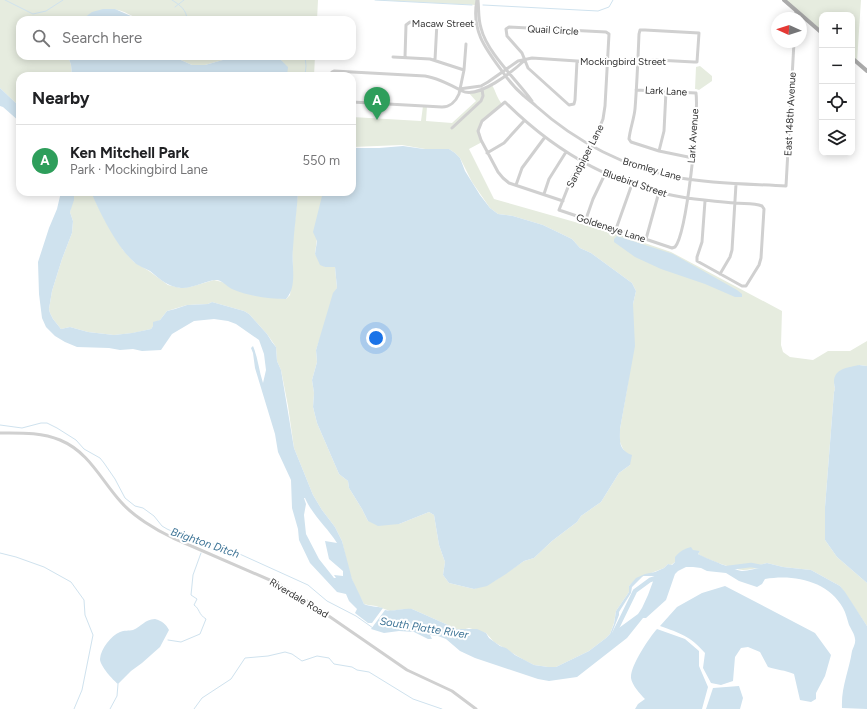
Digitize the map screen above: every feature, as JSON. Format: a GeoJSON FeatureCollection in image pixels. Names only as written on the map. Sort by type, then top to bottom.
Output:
{"type":"FeatureCollection","features":[{"type":"Feature","properties":{"kind":"main road"},"geometry":{"type":"LineString","coordinates":[[784,0],[819,30]]}},
{"type":"Feature","properties":{"kind":"main road"},"geometry":{"type":"LineString","coordinates":[[855,61],[867,71]]}},
{"type":"Feature","properties":{"kind":"street","name":"Bromley Lane"},"geometry":{"type":"LineString","coordinates":[[478,0],[478,23],[485,38],[504,70],[523,96],[566,130],[590,145],[610,156],[636,166],[657,173],[689,180],[786,186]]}},
{"type":"Feature","properties":{"kind":"street","name":"Macaw Street"},"geometry":{"type":"LineString","coordinates":[[405,57],[407,23],[412,21],[470,24],[478,23]]}},
{"type":"Feature","properties":{"kind":"street"},"geometry":{"type":"LineString","coordinates":[[435,60],[437,22]]}},
{"type":"Feature","properties":{"kind":"street","name":"Quail Circle"},"geometry":{"type":"LineString","coordinates":[[577,61],[575,103],[573,107],[568,105],[530,71],[520,50],[507,36],[505,28],[608,33],[607,63]]}},
{"type":"Feature","properties":{"kind":"street","name":"Mockingbird Street"},"geometry":{"type":"LineString","coordinates":[[481,88],[518,61],[532,58],[607,63],[638,59],[697,62],[699,33],[642,30],[640,32],[638,59]]}},
{"type":"Feature","properties":{"kind":"street"},"geometry":{"type":"LineString","coordinates":[[356,102],[445,107],[450,105],[457,98],[460,88],[464,70],[466,44]]}},
{"type":"Feature","properties":{"kind":"street","name":"East 148th Avenue"},"geometry":{"type":"LineString","coordinates":[[786,186],[794,48]]}},
{"type":"Feature","properties":{"kind":"street"},"geometry":{"type":"LineString","coordinates":[[393,57],[435,60],[464,70]]}},
{"type":"Feature","properties":{"kind":"street"},"geometry":{"type":"LineString","coordinates":[[638,59],[635,109],[629,137],[630,141],[659,151],[693,158]]}},
{"type":"Feature","properties":{"kind":"street","name":"Mockingbird Street"},"geometry":{"type":"LineString","coordinates":[[356,72],[425,76],[460,88],[481,88],[492,85],[525,60]]}},
{"type":"Feature","properties":{"kind":"street","name":"Sandpiper Lane"},"geometry":{"type":"LineString","coordinates":[[563,200],[572,177],[599,129],[604,116],[607,63]]}},
{"type":"Feature","properties":{"kind":"street","name":"Mockingbird Street"},"geometry":{"type":"LineString","coordinates":[[332,72],[352,72]]}},
{"type":"Feature","properties":{"kind":"street"},"geometry":{"type":"LineString","coordinates":[[452,128],[481,101],[483,96],[481,88]]}},
{"type":"Feature","properties":{"kind":"street","name":"Lark Lane"},"geometry":{"type":"LineString","coordinates":[[636,90],[696,93]]}},
{"type":"Feature","properties":{"kind":"street"},"geometry":{"type":"LineString","coordinates":[[659,151],[664,131],[666,91]]}},
{"type":"Feature","properties":{"kind":"street","name":"Lark Avenue"},"geometry":{"type":"LineString","coordinates":[[674,248],[681,235],[693,158],[696,93]]}},
{"type":"Feature","properties":{"kind":"street","name":"Bluebird Street"},"geometry":{"type":"LineString","coordinates":[[488,153],[478,134],[479,128],[482,121],[505,102],[524,121],[545,137],[566,152],[605,174],[659,192],[687,198],[762,206],[764,209],[761,258],[759,265],[748,284],[743,286],[720,274]]}},
{"type":"Feature","properties":{"kind":"street"},"geometry":{"type":"LineString","coordinates":[[524,121],[504,143],[488,153],[500,175],[506,180],[516,185],[563,200]]}},
{"type":"Feature","properties":{"kind":"street"},"geometry":{"type":"LineString","coordinates":[[516,185],[522,168],[545,137]]}},
{"type":"Feature","properties":{"kind":"street"},"geometry":{"type":"LineString","coordinates":[[544,194],[549,179],[566,152]]}},
{"type":"Feature","properties":{"kind":"street"},"geometry":{"type":"LineString","coordinates":[[586,219],[593,199],[605,174]]}},
{"type":"Feature","properties":{"kind":"street"},"geometry":{"type":"LineString","coordinates":[[616,229],[632,184]]}},
{"type":"Feature","properties":{"kind":"street"},"geometry":{"type":"LineString","coordinates":[[705,201],[702,242],[697,258],[699,263],[720,274],[731,253],[736,184]]}},
{"type":"Feature","properties":{"kind":"street"},"geometry":{"type":"LineString","coordinates":[[646,239],[659,192]]}},
{"type":"Feature","properties":{"kind":"street","name":"Goldeneye Lane"},"geometry":{"type":"LineString","coordinates":[[563,200],[560,210],[674,248]]}},
{"type":"Feature","properties":{"kind":"street","name":"Riverdale Road"},"geometry":{"type":"LineString","coordinates":[[0,433],[44,435],[69,444],[91,462],[123,505],[158,530],[270,580],[290,591],[407,670],[452,691],[476,709]]}},
{"type":"Feature","properties":{"kind":"shaded area"},"geometry":{"type":"Polygon","coordinates":[[[0,0],[318,0],[317,16],[132,16],[118,10],[108,9],[88,16],[16,16],[16,60],[69,60],[72,72],[16,72],[16,103],[0,88],[0,0]]]}},
{"type":"Feature","properties":{"kind":"shaded area"},"geometry":{"type":"Polygon","coordinates":[[[375,0],[477,0],[476,5],[375,0]]]}},
{"type":"Feature","properties":{"kind":"shaded area"},"geometry":{"type":"Polygon","coordinates":[[[784,0],[861,0],[857,62],[855,60],[855,12],[819,12],[819,30],[807,20],[807,12],[798,12],[784,0]]]}},
{"type":"Feature","properties":{"kind":"shaded area"},"geometry":{"type":"Polygon","coordinates":[[[181,60],[223,60],[205,65],[192,65],[181,60]]]}},
{"type":"Feature","properties":{"kind":"shaded area"},"geometry":{"type":"Polygon","coordinates":[[[281,60],[315,60],[314,72],[287,72],[287,67],[281,60]]]}},
{"type":"Feature","properties":{"kind":"shaded area"},"geometry":{"type":"Polygon","coordinates":[[[700,66],[712,76],[712,81],[699,90],[695,89],[696,67],[700,66]]]}},
{"type":"Feature","properties":{"kind":"shaded area"},"geometry":{"type":"Polygon","coordinates":[[[492,85],[502,104],[484,118],[479,128],[482,142],[469,149],[494,199],[624,236],[671,252],[782,311],[781,345],[783,352],[790,357],[813,360],[828,351],[850,351],[867,341],[867,366],[859,365],[834,384],[835,389],[825,507],[825,540],[837,557],[867,583],[867,626],[840,586],[811,570],[783,567],[767,563],[759,565],[763,566],[762,568],[745,570],[739,569],[720,564],[701,556],[698,554],[700,551],[675,559],[675,562],[671,565],[668,564],[664,568],[636,579],[629,586],[629,592],[616,611],[610,634],[589,651],[556,667],[534,665],[494,642],[486,633],[469,628],[462,630],[457,629],[412,609],[390,611],[364,604],[349,572],[342,541],[335,527],[313,495],[294,448],[281,370],[277,361],[276,347],[267,334],[249,314],[244,311],[212,302],[208,304],[187,305],[167,311],[151,329],[114,335],[88,332],[70,327],[61,329],[53,319],[49,309],[52,291],[72,233],[73,221],[70,212],[73,196],[93,196],[106,222],[123,250],[134,262],[168,285],[181,288],[214,280],[252,295],[286,299],[290,295],[293,269],[292,248],[298,196],[322,196],[315,254],[325,267],[335,267],[337,288],[316,350],[317,362],[312,380],[314,393],[313,407],[317,423],[339,474],[348,481],[349,488],[368,521],[399,524],[429,512],[434,515],[439,545],[445,562],[443,575],[449,583],[474,589],[496,580],[524,561],[534,558],[552,541],[577,522],[581,516],[601,502],[619,473],[630,465],[620,442],[620,429],[628,383],[633,304],[636,291],[632,283],[591,253],[580,248],[572,239],[543,225],[513,216],[498,214],[490,208],[472,182],[460,158],[449,149],[431,150],[402,145],[356,147],[356,117],[421,121],[423,106],[427,106],[426,121],[452,123],[476,101],[468,92],[473,92],[492,85]]]}},
{"type":"Feature","properties":{"kind":"water"},"geometry":{"type":"Polygon","coordinates":[[[103,9],[115,9],[131,16],[86,16],[92,12],[103,9]]]}},
{"type":"Feature","properties":{"kind":"water"},"geometry":{"type":"Polygon","coordinates":[[[69,60],[181,60],[192,65],[205,65],[223,60],[281,60],[288,67],[287,72],[72,72],[69,60]]]}},
{"type":"Feature","properties":{"kind":"water"},"geometry":{"type":"Polygon","coordinates":[[[0,88],[16,103],[16,118],[3,107],[0,106],[0,88]]]}},
{"type":"Feature","properties":{"kind":"water"},"geometry":{"type":"Polygon","coordinates":[[[403,146],[424,149],[449,149],[460,158],[465,171],[490,208],[498,214],[513,216],[543,225],[572,239],[580,248],[591,253],[632,283],[636,291],[633,304],[635,346],[620,429],[620,441],[622,448],[624,451],[632,455],[630,465],[619,473],[601,502],[581,516],[577,522],[552,541],[534,558],[524,561],[487,586],[474,589],[449,583],[443,575],[445,562],[439,545],[434,515],[429,512],[399,524],[378,526],[368,521],[349,488],[348,481],[339,474],[317,423],[313,407],[314,393],[312,380],[317,362],[316,350],[333,293],[337,288],[335,267],[325,267],[320,265],[315,254],[317,241],[313,232],[322,196],[356,196],[356,148],[403,146]]]}},
{"type":"Feature","properties":{"kind":"water"},"geometry":{"type":"Polygon","coordinates":[[[60,196],[74,196],[70,212],[73,221],[72,233],[52,291],[49,309],[53,319],[61,329],[70,327],[88,332],[114,335],[132,333],[151,329],[153,322],[160,320],[167,311],[187,305],[208,304],[212,302],[244,311],[249,314],[267,334],[276,347],[277,361],[281,370],[294,448],[313,495],[335,527],[342,541],[352,579],[364,604],[383,608],[372,623],[368,623],[355,613],[357,609],[349,601],[346,594],[337,592],[310,563],[299,540],[298,529],[292,508],[291,480],[278,452],[275,434],[255,368],[251,348],[253,346],[263,383],[266,370],[264,354],[259,340],[236,324],[214,319],[194,321],[172,334],[161,350],[142,351],[133,349],[120,350],[109,348],[77,347],[65,342],[55,336],[46,327],[42,318],[39,294],[38,262],[57,209],[60,196]],[[304,498],[306,504],[304,515],[306,534],[319,559],[334,578],[336,578],[334,575],[343,576],[343,571],[329,559],[325,541],[337,543],[304,498]]]}},
{"type":"Feature","properties":{"kind":"water"},"geometry":{"type":"Polygon","coordinates":[[[93,196],[298,196],[294,234],[293,281],[290,294],[286,299],[259,297],[232,289],[221,281],[217,280],[185,288],[168,284],[150,271],[140,266],[128,256],[121,248],[99,210],[93,196]]]}},
{"type":"Feature","properties":{"kind":"water"},"geometry":{"type":"Polygon","coordinates":[[[617,236],[673,254],[737,290],[742,294],[742,297],[735,297],[705,284],[661,269],[635,257],[614,242],[614,239],[617,236]]]}},
{"type":"Feature","properties":{"kind":"water"},"geometry":{"type":"Polygon","coordinates":[[[859,365],[867,366],[867,583],[837,557],[825,540],[825,507],[835,389],[834,382],[837,373],[849,367],[859,365]]]}},
{"type":"Feature","properties":{"kind":"water"},"geometry":{"type":"Polygon","coordinates":[[[691,547],[693,550],[700,551],[698,554],[704,557],[742,571],[762,568],[762,566],[759,565],[767,563],[783,567],[811,570],[840,586],[867,626],[867,709],[842,708],[844,686],[855,644],[854,636],[844,610],[837,599],[829,591],[798,579],[765,579],[762,584],[757,587],[739,581],[726,573],[707,571],[701,568],[686,567],[675,574],[666,600],[646,618],[643,618],[627,638],[577,677],[549,681],[538,679],[475,658],[460,651],[446,639],[438,636],[430,635],[432,639],[428,639],[414,632],[399,631],[384,633],[371,629],[385,610],[391,611],[412,609],[457,629],[477,629],[486,633],[489,638],[500,646],[534,665],[556,667],[589,651],[610,634],[614,624],[616,611],[629,592],[629,586],[636,578],[655,572],[664,568],[668,564],[672,565],[675,562],[675,557],[682,550],[691,547]],[[643,576],[632,587],[631,593],[619,612],[612,633],[638,614],[648,595],[655,576],[643,576]]]}},
{"type":"Feature","properties":{"kind":"water"},"geometry":{"type":"Polygon","coordinates":[[[725,586],[815,633],[831,655],[825,676],[816,693],[816,699],[811,702],[800,700],[794,674],[768,667],[760,652],[748,647],[741,648],[735,657],[733,681],[721,685],[711,683],[703,668],[705,653],[684,636],[660,626],[677,607],[702,593],[725,586]]]}},
{"type":"Feature","properties":{"kind":"water"},"geometry":{"type":"Polygon","coordinates":[[[155,619],[164,623],[169,630],[160,647],[118,684],[107,673],[102,665],[100,659],[104,647],[110,639],[120,632],[133,630],[146,622],[155,619]]]}},
{"type":"Feature","properties":{"kind":"water"},"geometry":{"type":"Polygon","coordinates":[[[657,629],[685,639],[699,651],[699,666],[708,687],[702,709],[635,709],[638,704],[645,699],[633,684],[631,678],[632,673],[641,652],[657,629]]]}},
{"type":"Feature","properties":{"kind":"water"},"geometry":{"type":"Polygon","coordinates":[[[739,686],[743,698],[740,709],[706,709],[713,688],[739,686]]]}},
{"type":"Feature","properties":{"kind":"waterway"},"geometry":{"type":"LineString","coordinates":[[5,0],[33,14],[46,11],[63,0]]}},
{"type":"Feature","properties":{"kind":"waterway"},"geometry":{"type":"LineString","coordinates":[[172,0],[180,6],[187,16]]}},
{"type":"Feature","properties":{"kind":"waterway"},"geometry":{"type":"LineString","coordinates":[[175,7],[184,0]]}},
{"type":"Feature","properties":{"kind":"waterway"},"geometry":{"type":"LineString","coordinates":[[375,0],[472,5]]}},
{"type":"Feature","properties":{"kind":"waterway"},"geometry":{"type":"LineString","coordinates":[[483,5],[598,11],[609,7],[613,0]]}},
{"type":"Feature","properties":{"kind":"waterway"},"geometry":{"type":"LineString","coordinates":[[305,60],[305,72]]}},
{"type":"Feature","properties":{"kind":"waterway","name":"Brighton Ditch"},"geometry":{"type":"LineString","coordinates":[[0,425],[22,428],[47,423],[57,428],[76,440],[84,449],[100,458],[115,479],[125,498],[135,506],[143,508],[154,516],[162,526],[190,539],[222,546],[308,585],[327,601],[356,616],[373,628]]}},
{"type":"Feature","properties":{"kind":"waterway","name":"Brighton Ditch"},"geometry":{"type":"LineString","coordinates":[[206,543],[206,548]]}},
{"type":"Feature","properties":{"kind":"waterway"},"geometry":{"type":"LineString","coordinates":[[0,553],[44,567],[71,582],[84,600],[85,615],[93,635],[82,690],[74,709]]}},
{"type":"Feature","properties":{"kind":"waterway"},"geometry":{"type":"LineString","coordinates":[[168,640],[181,642],[200,634],[206,619],[194,605],[197,599],[191,595],[193,575],[201,553]]}},
{"type":"Feature","properties":{"kind":"waterway","name":"South Platte River"},"geometry":{"type":"LineString","coordinates":[[727,568],[751,565],[767,568]]}},
{"type":"Feature","properties":{"kind":"waterway","name":"South Platte River"},"geometry":{"type":"LineString","coordinates":[[613,636],[635,591],[650,580],[659,577]]}},
{"type":"Feature","properties":{"kind":"waterway"},"geometry":{"type":"LineString","coordinates":[[194,709],[202,698],[231,679],[245,658],[268,656],[285,652],[292,654],[302,661],[317,656],[329,658],[334,664],[369,672],[413,699],[442,709]]}},
{"type":"Feature","properties":{"kind":"waterway"},"geometry":{"type":"LineString","coordinates":[[110,709],[117,696],[118,684]]}},
{"type":"Feature","properties":{"kind":"place","name":"Ken Mitchell Park"},"geometry":{"type":"Point","coordinates":[377,120]}}]}
